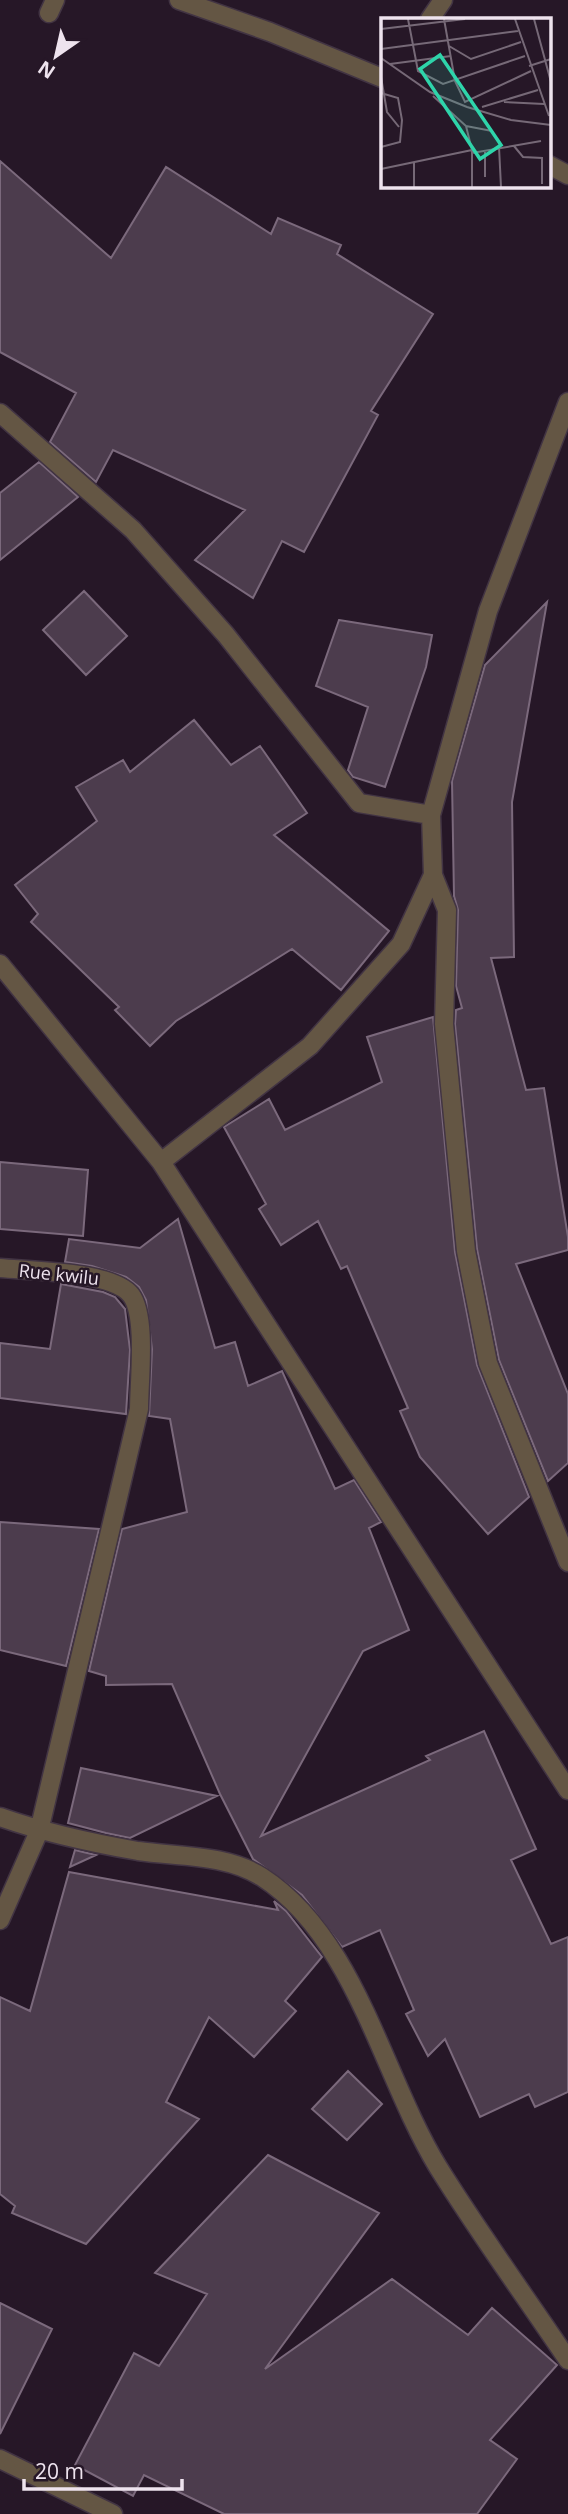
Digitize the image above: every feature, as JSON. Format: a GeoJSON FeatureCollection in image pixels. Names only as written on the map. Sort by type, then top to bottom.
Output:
{"type":"FeatureCollection","features":[{"type":"Feature","properties":{"kind":"street"},"geometry":{"type":"LineString","coordinates":[[180,0],[270,32],[381,77]]}},
{"type":"Feature","properties":{"kind":"street"},"geometry":{"type":"LineString","coordinates":[[431,18],[443,0]]}},
{"type":"Feature","properties":{"kind":"street"},"geometry":{"type":"LineString","coordinates":[[550,166],[568,175]]}},
{"type":"Feature","properties":{"kind":"street"},"geometry":{"type":"LineString","coordinates":[[568,401],[488,611],[431,815],[433,875],[447,910],[444,1024],[466,1251],[488,1363],[568,1562]]}},
{"type":"Feature","properties":{"kind":"street"},"geometry":{"type":"LineString","coordinates":[[0,413],[133,530],[226,635],[359,803],[431,815]]}},
{"type":"Feature","properties":{"kind":"street"},"geometry":{"type":"LineString","coordinates":[[161,1162],[310,1046],[401,944],[433,875]]}},
{"type":"Feature","properties":{"kind":"street"},"geometry":{"type":"LineString","coordinates":[[0,964],[161,1162],[568,1790]]}},
{"type":"Feature","properties":{"kind":"street","name":"Rue kwilu"},"geometry":{"type":"LineString","coordinates":[[0,1268],[108,1280],[131,1295],[139,1318],[140,1360],[139,1409],[39,1831],[0,1920]]}},
{"type":"Feature","properties":{"kind":"street"},"geometry":{"type":"LineString","coordinates":[[0,1817],[39,1831],[139,1851],[213,1859],[261,1876],[316,1924],[352,1990],[437,2165],[568,2360]]}},
{"type":"Feature","properties":{"kind":"street"},"geometry":{"type":"LineString","coordinates":[[0,2459],[113,2514]]}},
{"type":"Feature","properties":{"kind":"building"},"geometry":{"type":"Polygon","coordinates":[[[0,161],[111,258],[166,167],[271,234],[278,218],[341,245],[337,254],[433,314],[371,411],[378,415],[304,552],[282,541],[253,598],[195,560],[245,510],[113,450],[96,482],[50,442],[76,393],[0,352],[0,161]]]}},
{"type":"Feature","properties":{"kind":"building"},"geometry":{"type":"Polygon","coordinates":[[[39,462],[78,497],[0,560],[0,493],[39,462]]]}},
{"type":"Feature","properties":{"kind":"building"},"geometry":{"type":"Polygon","coordinates":[[[84,591],[127,636],[86,675],[43,630],[84,591]]]}},
{"type":"Feature","properties":{"kind":"building"},"geometry":{"type":"Polygon","coordinates":[[[547,602],[512,802],[514,957],[491,958],[526,1090],[544,1088],[568,1237],[568,1250],[516,1264],[568,1394],[568,1463],[548,1481],[499,1360],[477,1249],[455,1024],[456,1010],[462,1008],[456,986],[458,910],[454,896],[452,781],[485,665],[547,602]]]}},
{"type":"Feature","properties":{"kind":"building"},"geometry":{"type":"Polygon","coordinates":[[[339,620],[432,635],[426,667],[385,787],[353,777],[348,770],[368,707],[316,686],[339,620]]]}},
{"type":"Feature","properties":{"kind":"building"},"geometry":{"type":"Polygon","coordinates":[[[194,720],[231,765],[260,746],[307,813],[274,835],[389,931],[341,990],[292,949],[176,1021],[150,1046],[115,1010],[119,1007],[31,922],[38,914],[15,885],[97,821],[76,787],[123,760],[130,772],[194,720]]]}},
{"type":"Feature","properties":{"kind":"building"},"geometry":{"type":"Polygon","coordinates":[[[433,1017],[455,1252],[477,1365],[529,1497],[488,1534],[420,1457],[400,1411],[408,1408],[347,1266],[341,1269],[318,1221],[281,1245],[259,1209],[266,1204],[224,1127],[269,1099],[285,1130],[382,1082],[367,1037],[433,1017]]]}},
{"type":"Feature","properties":{"kind":"building"},"geometry":{"type":"Polygon","coordinates":[[[0,1162],[88,1170],[83,1236],[0,1229],[0,1162]]]}},
{"type":"Feature","properties":{"kind":"building"},"geometry":{"type":"Polygon","coordinates":[[[178,1219],[215,1348],[235,1342],[248,1386],[282,1371],[335,1489],[354,1480],[381,1522],[369,1528],[409,1630],[363,1651],[261,1836],[430,1760],[426,1756],[484,1731],[536,1849],[511,1860],[551,1944],[568,1937],[568,2092],[535,2107],[529,2094],[480,2117],[445,2039],[428,2056],[406,2014],[414,2010],[380,1930],[342,1947],[302,1895],[253,1859],[220,1794],[172,1684],[106,1685],[106,1676],[89,1671],[122,1529],[187,1512],[170,1419],[149,1416],[152,1349],[146,1300],[139,1287],[126,1277],[92,1266],[65,1262],[69,1239],[140,1248],[178,1219]]]}},
{"type":"Feature","properties":{"kind":"building"},"geometry":{"type":"Polygon","coordinates":[[[61,1284],[103,1292],[115,1297],[125,1309],[130,1350],[126,1414],[0,1398],[0,1343],[50,1349],[61,1284]]]}},
{"type":"Feature","properties":{"kind":"building"},"geometry":{"type":"Polygon","coordinates":[[[0,1522],[99,1529],[66,1666],[0,1650],[0,1522]]]}},
{"type":"Feature","properties":{"kind":"building"},"geometry":{"type":"Polygon","coordinates":[[[81,1768],[217,1796],[130,1838],[68,1823],[81,1768]]]}},
{"type":"Feature","properties":{"kind":"building"},"geometry":{"type":"Polygon","coordinates":[[[75,1850],[83,1852],[96,1855],[70,1867],[75,1850]]]}},
{"type":"Feature","properties":{"kind":"building"},"geometry":{"type":"Polygon","coordinates":[[[69,1872],[278,1910],[274,1901],[286,1911],[322,1957],[285,2001],[296,2011],[254,2057],[209,2017],[166,2102],[199,2119],[86,2244],[12,2213],[15,2206],[0,2194],[0,1997],[30,2011],[69,1872]]]}},
{"type":"Feature","properties":{"kind":"building"},"geometry":{"type":"Polygon","coordinates":[[[348,2071],[382,2104],[347,2140],[312,2109],[348,2071]]]}},
{"type":"Feature","properties":{"kind":"building"},"geometry":{"type":"Polygon","coordinates":[[[268,2155],[379,2213],[265,2369],[392,2279],[468,2335],[492,2308],[557,2365],[490,2440],[517,2459],[477,2514],[224,2514],[144,2475],[133,2496],[75,2465],[134,2353],[159,2366],[207,2294],[155,2273],[268,2155]]]}},
{"type":"Feature","properties":{"kind":"building"},"geometry":{"type":"Polygon","coordinates":[[[0,2303],[52,2329],[0,2434],[0,2303]]]}}]}
